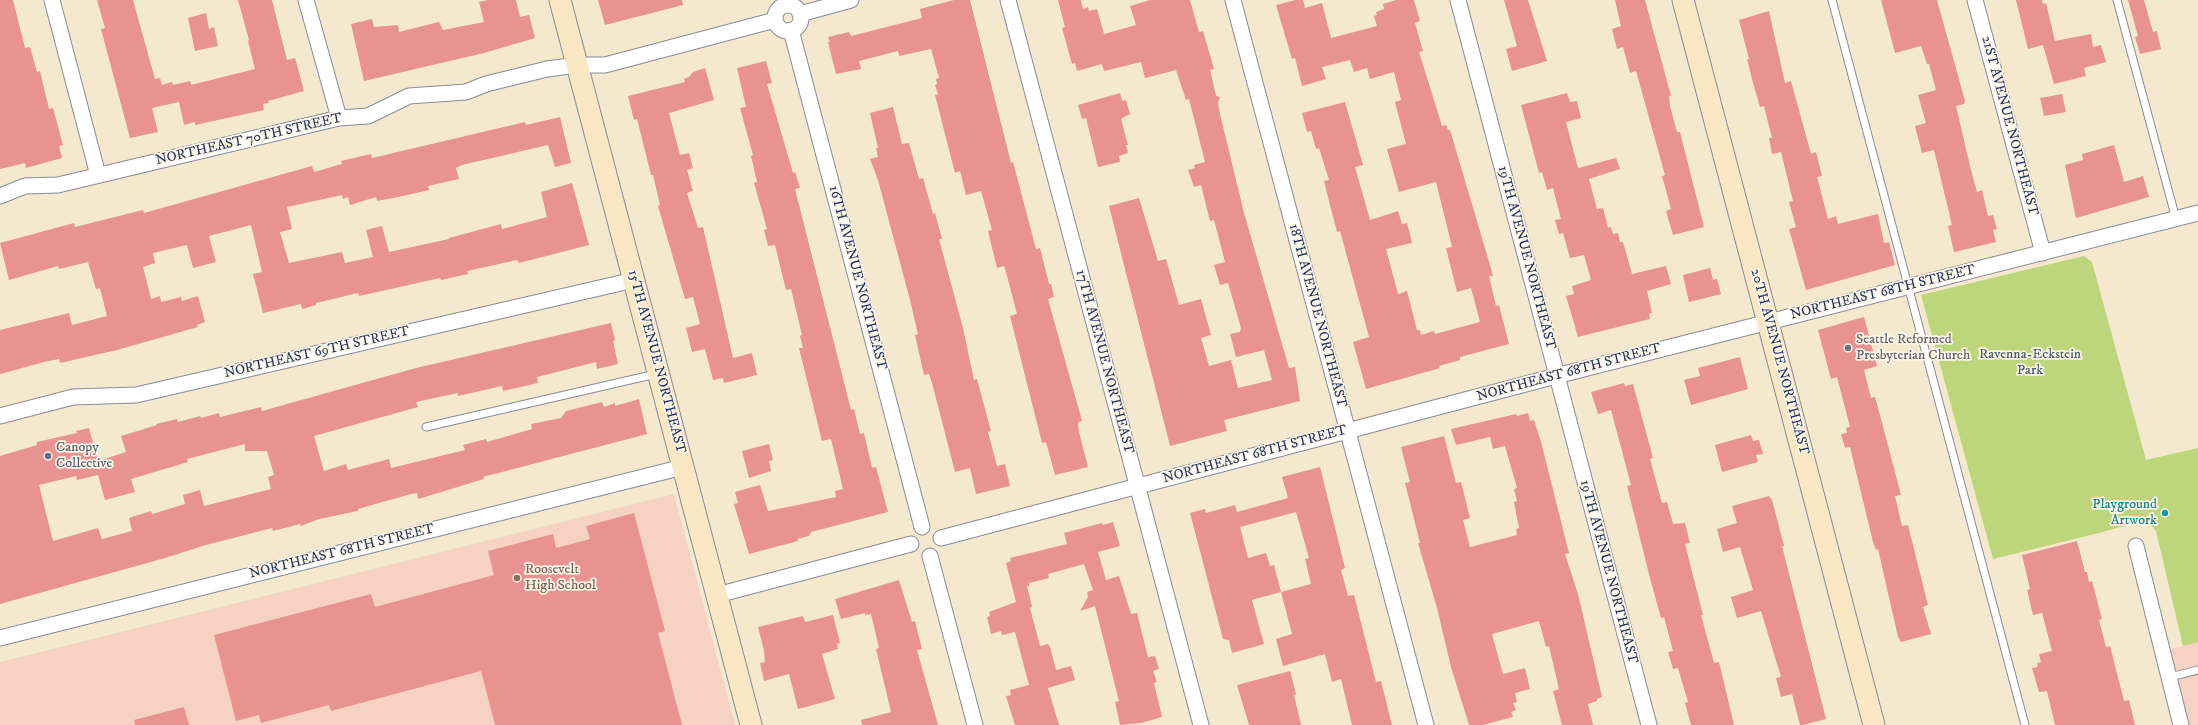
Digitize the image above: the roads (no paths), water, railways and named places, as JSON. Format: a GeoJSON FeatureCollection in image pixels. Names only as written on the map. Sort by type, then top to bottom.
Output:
{"type":"FeatureCollection","features":[{"type":"Feature","properties":{"kind":"main road","name":"15TH AVENUE NORTHEAST"},"geometry":{"type":"LineString","coordinates":[[560,0],[752,725]]}},
{"type":"Feature","properties":{"kind":"main road","name":"20TH AVENUE NORTHEAST"},"geometry":{"type":"LineString","coordinates":[[1683,0],[1874,725]]}},
{"type":"Feature","properties":{"kind":"street"},"geometry":{"type":"LineString","coordinates":[[52,0],[98,176]]}},
{"type":"Feature","properties":{"kind":"street"},"geometry":{"type":"LineString","coordinates":[[306,0],[339,118]]}},
{"type":"Feature","properties":{"kind":"street"},"geometry":{"type":"LineString","coordinates":[[800,14],[851,0]]}},
{"type":"Feature","properties":{"kind":"street","name":"17TH AVENUE NORTHEAST"},"geometry":{"type":"LineString","coordinates":[[1008,0],[1201,725]]}},
{"type":"Feature","properties":{"kind":"street","name":"18TH AVENUE NORTHEAST"},"geometry":{"type":"LineString","coordinates":[[1232,0],[1426,725]]}},
{"type":"Feature","properties":{"kind":"street","name":"19TH AVENUE NORTHEAST"},"geometry":{"type":"LineString","coordinates":[[1458,0],[1649,725]]}},
{"type":"Feature","properties":{"kind":"street","name":"21ST AVENUE NORTHEAST"},"geometry":{"type":"LineString","coordinates":[[1975,0],[2043,252]]}},
{"type":"Feature","properties":{"kind":"street"},"geometry":{"type":"LineString","coordinates":[[785,2],[793,5],[800,14],[799,24],[791,30],[781,29],[775,20],[777,11],[785,2]]}},
{"type":"Feature","properties":{"kind":"street","name":"NORTHEAST 70TH STREET"},"geometry":{"type":"LineString","coordinates":[[0,196],[25,186],[58,185],[339,118],[368,116],[409,96],[466,92],[486,84],[542,70],[577,65],[604,65],[775,20]]}},
{"type":"Feature","properties":{"kind":"street","name":"16TH AVENUE NORTHEAST"},"geometry":{"type":"LineString","coordinates":[[791,30],[922,527]]}},
{"type":"Feature","properties":{"kind":"street","name":"NORTHEAST 68TH STREET"},"geometry":{"type":"LineString","coordinates":[[940,538],[1556,376],[2198,213]]}},
{"type":"Feature","properties":{"kind":"street","name":"NORTHEAST 69TH STREET"},"geometry":{"type":"LineString","coordinates":[[0,416],[74,397],[136,395],[634,280]]}},
{"type":"Feature","properties":{"kind":"street","name":"NORTHEAST 68TH STREET"},"geometry":{"type":"LineString","coordinates":[[0,638],[683,467]]}},
{"type":"Feature","properties":{"kind":"street"},"geometry":{"type":"LineString","coordinates":[[922,527],[933,528],[937,531],[940,538],[938,550],[930,556],[917,553],[911,544],[914,532],[922,527]]}},
{"type":"Feature","properties":{"kind":"street"},"geometry":{"type":"LineString","coordinates":[[717,595],[911,544]]}},
{"type":"Feature","properties":{"kind":"street"},"geometry":{"type":"LineString","coordinates":[[2136,546],[2181,725]]}},
{"type":"Feature","properties":{"kind":"street"},"geometry":{"type":"LineString","coordinates":[[930,556],[975,725]]}},
{"type":"Feature","properties":{"kind":"lane"},"geometry":{"type":"LineString","coordinates":[[1832,0],[2025,725]]}},
{"type":"Feature","properties":{"kind":"lane"},"geometry":{"type":"LineString","coordinates":[[2117,0],[2176,219]]}},
{"type":"Feature","properties":{"kind":"lane"},"geometry":{"type":"LineString","coordinates":[[426,428],[659,374]]}},
{"type":"Feature","properties":{"kind":"lane"},"geometry":{"type":"LineString","coordinates":[[2170,677],[2198,670]]}},
{"type":"Feature","properties":{"kind":"place","name":"Seattle Reformed Presbyterian Church"},"geometry":{"type":"Point","coordinates":[1848,348]}},
{"type":"Feature","properties":{"kind":"place","name":"Canopy Collective"},"geometry":{"type":"Point","coordinates":[48,456]}},
{"type":"Feature","properties":{"kind":"place","name":"Playground Artwork"},"geometry":{"type":"Point","coordinates":[2165,513]}},
{"type":"Feature","properties":{"kind":"place","name":"Roosevelt High School"},"geometry":{"type":"Point","coordinates":[517,578]}},
{"type":"Feature","properties":{"kind":"park label","name":"Ravenna-Eckstein Park"},"geometry":{"type":"Point","coordinates":[2030,364]}}]}
